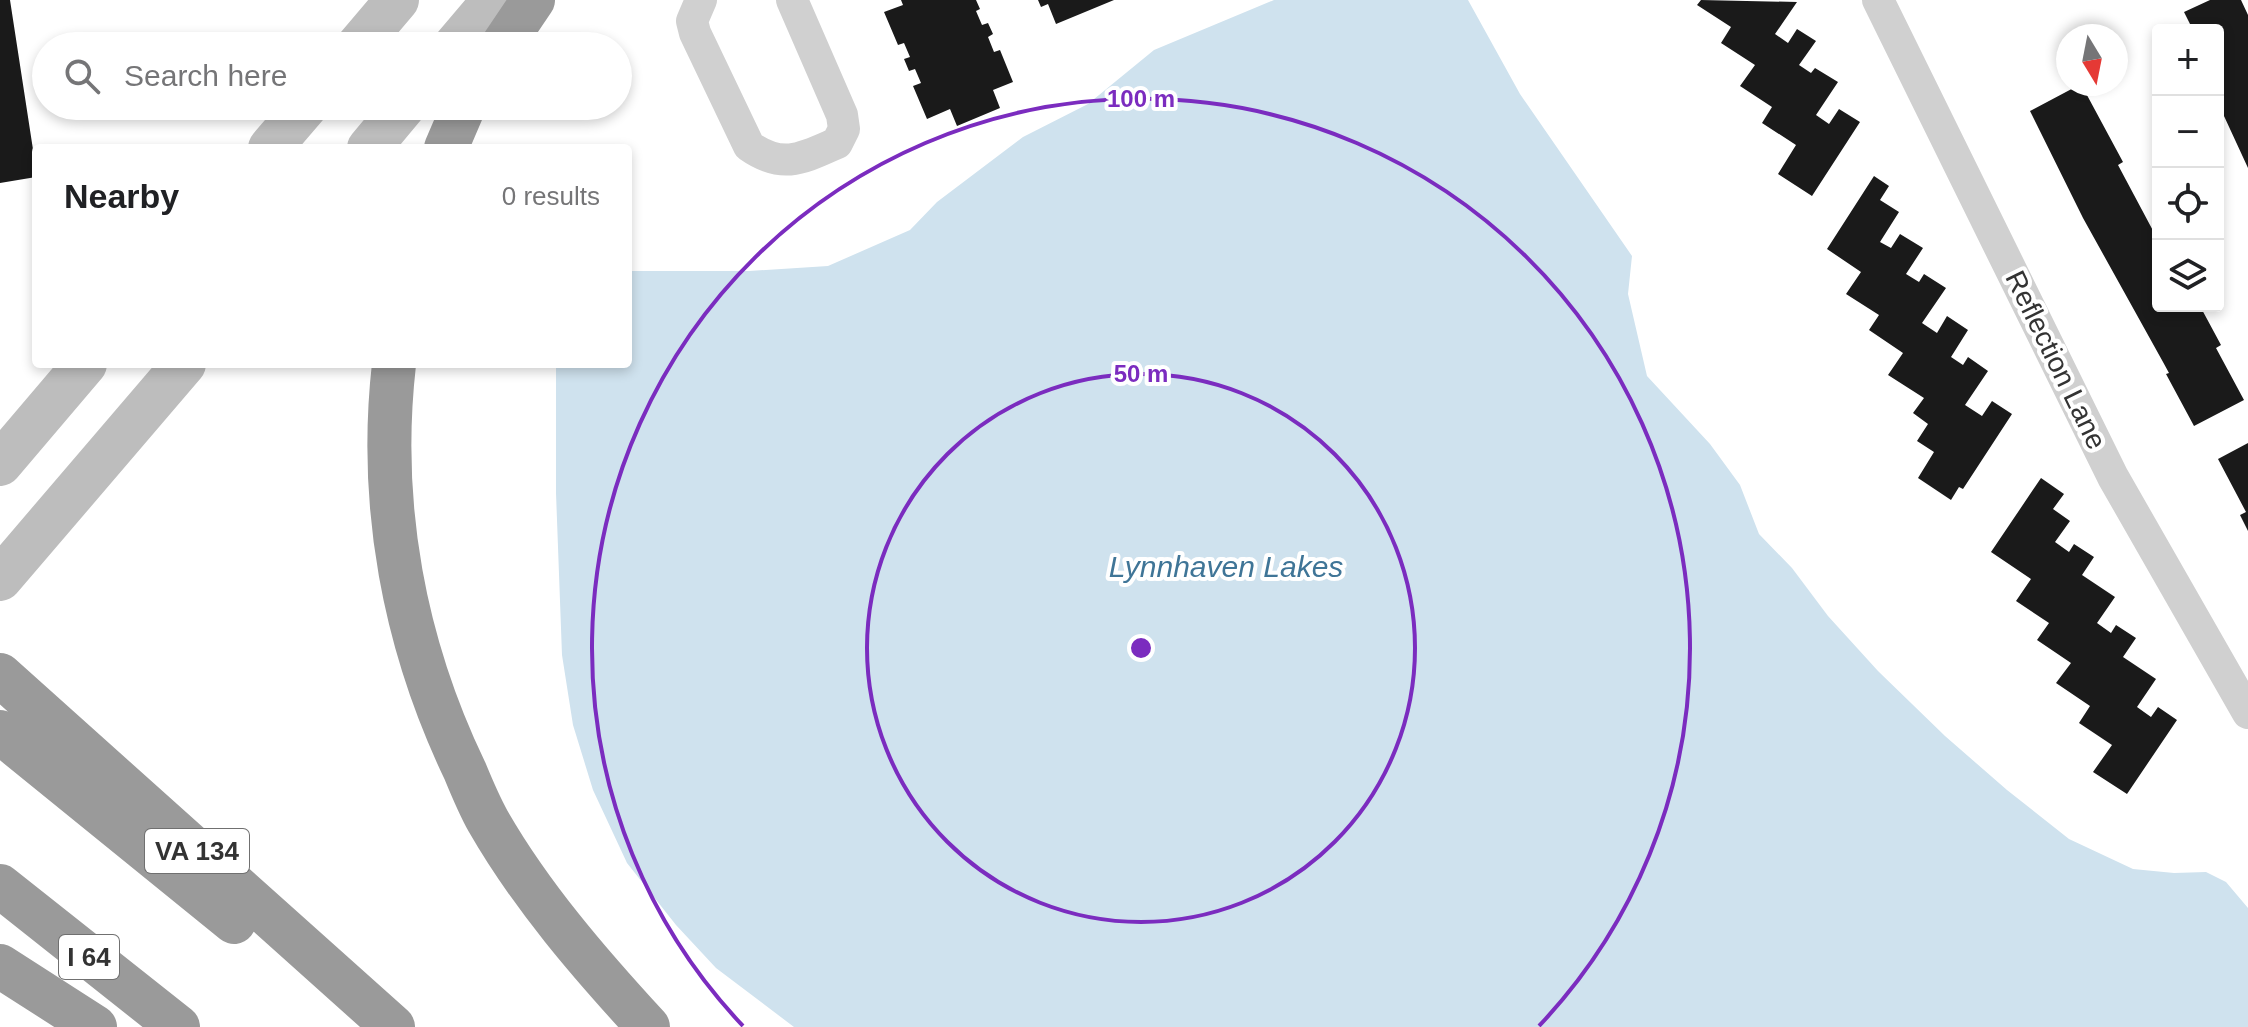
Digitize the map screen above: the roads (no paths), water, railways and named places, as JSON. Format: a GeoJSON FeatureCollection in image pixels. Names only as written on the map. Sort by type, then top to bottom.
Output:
{"type":"FeatureCollection","features":[{"type":"Feature","properties":{"kind":"highway"},"geometry":{"type":"LineString","coordinates":[[511,32],[533,0]]}},
{"type":"Feature","properties":{"kind":"highway"},"geometry":{"type":"LineString","coordinates":[[448,144],[458,120]]}},
{"type":"Feature","properties":{"kind":"highway"},"geometry":{"type":"LineString","coordinates":[[394,368],[388,464],[395,545],[410,623],[442,723],[488,821],[546,906],[610,986],[648,1027]]}},
{"type":"Feature","properties":{"kind":"highway","name":"VA 134"},"geometry":{"type":"LineString","coordinates":[[0,675],[393,1027]]}},
{"type":"Feature","properties":{"kind":"highway"},"geometry":{"type":"LineString","coordinates":[[0,732],[364,1027]]}},
{"type":"Feature","properties":{"kind":"highway","name":"I 64"},"geometry":{"type":"LineString","coordinates":[[0,886],[178,1027]]}},
{"type":"Feature","properties":{"kind":"highway"},"geometry":{"type":"LineString","coordinates":[[0,966],[95,1027]]}},
{"type":"Feature","properties":{"kind":"main road"},"geometry":{"type":"LineString","coordinates":[[370,32],[397,0]]}},
{"type":"Feature","properties":{"kind":"main road"},"geometry":{"type":"LineString","coordinates":[[467,32],[494,0]]}},
{"type":"Feature","properties":{"kind":"main road"},"geometry":{"type":"LineString","coordinates":[[273,144],[294,120]]}},
{"type":"Feature","properties":{"kind":"main road"},"geometry":{"type":"LineString","coordinates":[[372,144],[392,120]]}},
{"type":"Feature","properties":{"kind":"main road"},"geometry":{"type":"LineString","coordinates":[[0,464],[82,368]]}},
{"type":"Feature","properties":{"kind":"main road"},"geometry":{"type":"LineString","coordinates":[[0,579],[181,368]]}},
{"type":"Feature","properties":{"kind":"street"},"geometry":{"type":"LineString","coordinates":[[701,0],[692,21],[695,33],[749,146],[762,156],[799,160],[837,143],[844,129],[842,115],[792,0]]}},
{"type":"Feature","properties":{"kind":"street","name":"Reflection Lane"},"geometry":{"type":"LineString","coordinates":[[1878,0],[2113,477],[2248,713]]}},
{"type":"Feature","properties":{"kind":"water","name":"Lynnhaven Lakes"},"geometry":{"type":"Polygon","coordinates":[[[1274,0],[1468,0],[1520,94],[1632,256],[1628,294],[1647,376],[1710,444],[1740,485],[1759,534],[1792,568],[1828,616],[1878,671],[1945,736],[2069,839],[2133,869],[2206,872],[2226,882],[2248,908],[2248,1027],[794,1027],[716,968],[676,925],[627,863],[593,790],[573,725],[562,655],[556,493],[556,368],[632,368],[632,271],[749,271],[828,266],[910,230],[937,202],[1023,137],[1088,104],[1154,50],[1274,0]]]}}]}
